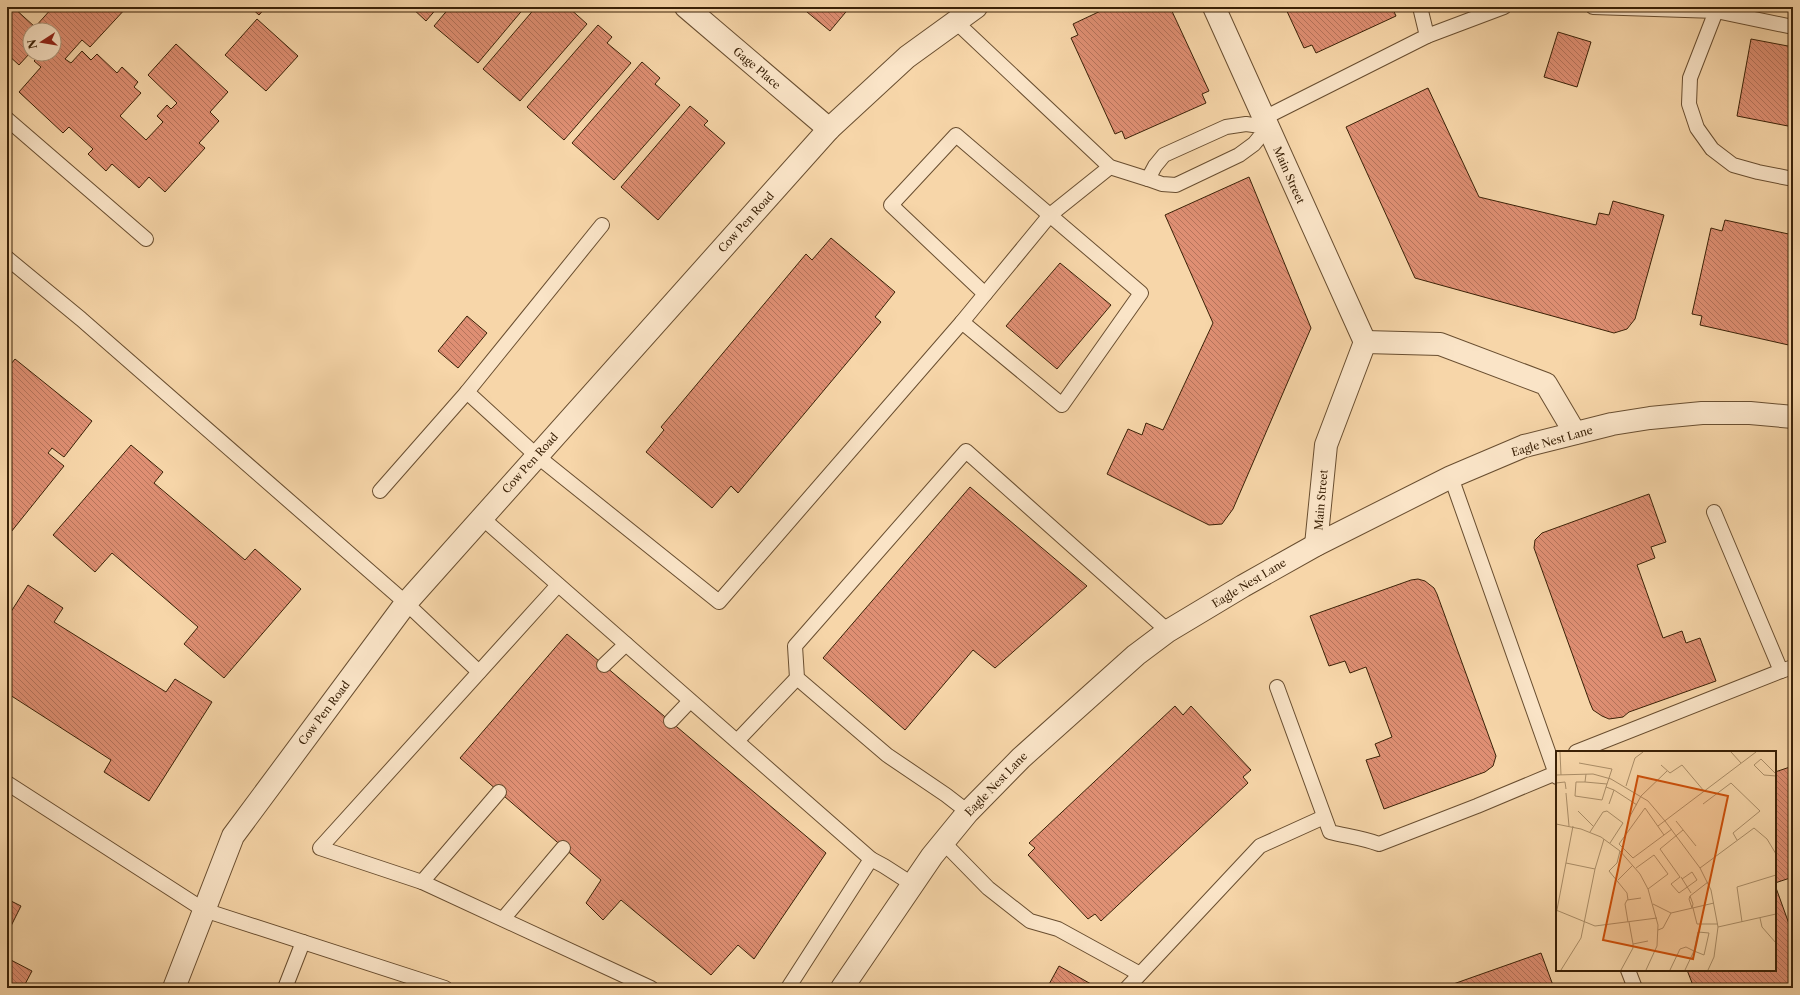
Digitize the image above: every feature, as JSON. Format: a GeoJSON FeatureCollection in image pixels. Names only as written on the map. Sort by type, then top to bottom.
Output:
{"type":"FeatureCollection","features":[{"type":"Feature","properties":{"kind":"street","name":"Gage Place"},"geometry":{"type":"LineString","coordinates":[[686,7],[829,129]]}},
{"type":"Feature","properties":{"kind":"street","name":"Cow Pen Road"},"geometry":{"type":"LineString","coordinates":[[174,988],[233,836],[406,602],[829,129],[907,57],[976,7]]}},
{"type":"Feature","properties":{"kind":"street","name":"Main Street"},"geometry":{"type":"LineString","coordinates":[[1214,7],[1365,342],[1326,445],[1316,545]]}},
{"type":"Feature","properties":{"kind":"street"},"geometry":{"type":"LineString","coordinates":[[1365,342],[1440,344],[1546,384],[1575,433]]}},
{"type":"Feature","properties":{"kind":"street","name":"Eagle Nest Lane"},"geometry":{"type":"LineString","coordinates":[[842,988],[912,884],[943,842],[968,812],[1047,734],[1136,655],[1168,631],[1275,567],[1316,545],[1451,477],[1524,446],[1612,424],[1650,418],[1702,414],[1750,413],[1793,417]]}},
{"type":"Feature","properties":{"kind":"lane"},"geometry":{"type":"LineString","coordinates":[[1420,7],[1427,36]]}},
{"type":"Feature","properties":{"kind":"lane"},"geometry":{"type":"LineString","coordinates":[[1148,179],[1155,166],[1164,155],[1226,127],[1266,122],[1427,36],[1504,7]]}},
{"type":"Feature","properties":{"kind":"lane"},"geometry":{"type":"LineString","coordinates":[[1594,7],[1717,9],[1793,26]]}},
{"type":"Feature","properties":{"kind":"lane"},"geometry":{"type":"LineString","coordinates":[[1717,9],[1690,78],[1689,104],[1697,128],[1712,149],[1733,165],[1793,179]]}},
{"type":"Feature","properties":{"kind":"lane"},"geometry":{"type":"LineString","coordinates":[[956,22],[1110,167],[1162,184],[1176,184],[1239,155],[1254,144],[1266,122]]}},
{"type":"Feature","properties":{"kind":"lane"},"geometry":{"type":"LineString","coordinates":[[7,119],[146,238]]}},
{"type":"Feature","properties":{"kind":"lane"},"geometry":{"type":"LineString","coordinates":[[962,322],[1062,405],[1141,293],[956,135],[891,205],[985,294]]}},
{"type":"Feature","properties":{"kind":"lane"},"geometry":{"type":"LineString","coordinates":[[467,392],[537,456],[719,602],[962,322],[1050,215],[1110,167]]}},
{"type":"Feature","properties":{"kind":"lane"},"geometry":{"type":"LineString","coordinates":[[380,491],[467,392],[602,225]]}},
{"type":"Feature","properties":{"kind":"lane"},"geometry":{"type":"LineString","coordinates":[[7,258],[81,319],[406,602],[479,672]]}},
{"type":"Feature","properties":{"kind":"lane"},"geometry":{"type":"LineString","coordinates":[[968,812],[946,795],[887,755],[797,678],[795,646],[966,451],[1168,631]]}},
{"type":"Feature","properties":{"kind":"lane"},"geometry":{"type":"LineString","coordinates":[[1277,687],[1330,832],[1352,838],[1366,839],[1379,844],[1477,806],[1555,768],[1451,477]]}},
{"type":"Feature","properties":{"kind":"lane"},"geometry":{"type":"LineString","coordinates":[[1579,751],[1787,669],[1714,512]]}},
{"type":"Feature","properties":{"kind":"lane"},"geometry":{"type":"LineString","coordinates":[[481,517],[871,859],[912,884]]}},
{"type":"Feature","properties":{"kind":"lane"},"geometry":{"type":"LineString","coordinates":[[558,585],[320,848],[422,882],[651,988]]}},
{"type":"Feature","properties":{"kind":"lane"},"geometry":{"type":"LineString","coordinates":[[604,665],[626,644]]}},
{"type":"Feature","properties":{"kind":"lane"},"geometry":{"type":"LineString","coordinates":[[737,741],[797,678]]}},
{"type":"Feature","properties":{"kind":"lane"},"geometry":{"type":"LineString","coordinates":[[671,721],[690,701]]}},
{"type":"Feature","properties":{"kind":"lane"},"geometry":{"type":"LineString","coordinates":[[7,783],[204,910],[445,988]]}},
{"type":"Feature","properties":{"kind":"lane"},"geometry":{"type":"LineString","coordinates":[[422,882],[499,792]]}},
{"type":"Feature","properties":{"kind":"lane"},"geometry":{"type":"LineString","coordinates":[[1127,988],[1260,846],[1324,817]]}},
{"type":"Feature","properties":{"kind":"lane"},"geometry":{"type":"LineString","coordinates":[[943,842],[988,888],[1030,921],[1058,929],[1140,974]]}},
{"type":"Feature","properties":{"kind":"lane"},"geometry":{"type":"LineString","coordinates":[[503,919],[563,848]]}},
{"type":"Feature","properties":{"kind":"lane"},"geometry":{"type":"LineString","coordinates":[[788,988],[871,859]]}},
{"type":"Feature","properties":{"kind":"lane"},"geometry":{"type":"LineString","coordinates":[[285,988],[303,942]]}},
{"type":"Feature","properties":{"kind":"lane"},"geometry":{"type":"LineString","coordinates":[[1628,971],[1635,988]]}},
{"type":"Feature","properties":{"kind":"building"},"geometry":{"type":"Polygon","coordinates":[[[7,7],[13,7],[30,22],[22,22],[22,62],[19,65],[7,54],[7,7]]]}},
{"type":"Feature","properties":{"kind":"building"},"geometry":{"type":"Polygon","coordinates":[[[53,7],[127,7],[90,47],[82,40],[65,59],[71,63],[82,51],[91,60],[97,54],[117,73],[122,67],[138,82],[134,87],[141,93],[120,116],[146,140],[163,122],[157,116],[167,105],[171,109],[177,103],[148,75],[176,44],[228,92],[210,112],[219,121],[199,143],[205,148],[165,192],[149,177],[139,188],[112,164],[106,171],[88,154],[93,149],[69,127],[63,133],[19,92],[41,67],[35,62],[62,62],[62,22],[40,22],[53,7]]]}},
{"type":"Feature","properties":{"kind":"building"},"geometry":{"type":"Polygon","coordinates":[[[250,7],[266,7],[259,15],[250,7]]]}},
{"type":"Feature","properties":{"kind":"building"},"geometry":{"type":"Polygon","coordinates":[[[411,7],[438,7],[426,21],[411,7]]]}},
{"type":"Feature","properties":{"kind":"building"},"geometry":{"type":"Polygon","coordinates":[[[450,7],[525,7],[478,63],[434,26],[450,7]]]}},
{"type":"Feature","properties":{"kind":"building"},"geometry":{"type":"Polygon","coordinates":[[[536,7],[568,7],[587,24],[520,101],[483,69],[536,7]]]}},
{"type":"Feature","properties":{"kind":"building"},"geometry":{"type":"Polygon","coordinates":[[[801,7],[850,7],[830,31],[801,7]]]}},
{"type":"Feature","properties":{"kind":"building"},"geometry":{"type":"Polygon","coordinates":[[[1109,7],[1170,7],[1209,91],[1202,94],[1206,103],[1125,139],[1122,131],[1115,134],[1071,38],[1078,35],[1073,24],[1109,7]]]}},
{"type":"Feature","properties":{"kind":"building"},"geometry":{"type":"Polygon","coordinates":[[[1285,7],[1392,7],[1396,16],[1316,53],[1312,45],[1304,48],[1285,7]]]}},
{"type":"Feature","properties":{"kind":"building"},"geometry":{"type":"Polygon","coordinates":[[[257,19],[298,56],[266,91],[225,55],[257,19]]]}},
{"type":"Feature","properties":{"kind":"building"},"geometry":{"type":"Polygon","coordinates":[[[598,25],[612,37],[607,43],[631,63],[564,140],[527,107],[598,25]]]}},
{"type":"Feature","properties":{"kind":"building"},"geometry":{"type":"Polygon","coordinates":[[[1558,32],[1591,42],[1577,87],[1544,77],[1558,32]]]}},
{"type":"Feature","properties":{"kind":"building"},"geometry":{"type":"Polygon","coordinates":[[[1751,39],[1793,47],[1793,127],[1737,116],[1751,39]]]}},
{"type":"Feature","properties":{"kind":"building"},"geometry":{"type":"Polygon","coordinates":[[[642,62],[660,78],[655,84],[680,105],[614,180],[572,143],[642,62]]]}},
{"type":"Feature","properties":{"kind":"building"},"geometry":{"type":"Polygon","coordinates":[[[1428,88],[1479,197],[1596,225],[1599,213],[1609,215],[1613,201],[1664,215],[1635,319],[1627,329],[1614,333],[1415,278],[1346,127],[1428,88]]]}},
{"type":"Feature","properties":{"kind":"building"},"geometry":{"type":"Polygon","coordinates":[[[690,106],[708,121],[704,125],[725,143],[658,220],[621,187],[690,106]]]}},
{"type":"Feature","properties":{"kind":"building"},"geometry":{"type":"Polygon","coordinates":[[[1249,177],[1311,328],[1233,509],[1222,524],[1209,525],[1107,474],[1128,429],[1142,435],[1146,423],[1163,430],[1213,323],[1165,215],[1249,177]]]}},
{"type":"Feature","properties":{"kind":"building"},"geometry":{"type":"Polygon","coordinates":[[[1725,220],[1793,235],[1793,346],[1700,325],[1702,316],[1692,314],[1711,228],[1722,231],[1725,220]]]}},
{"type":"Feature","properties":{"kind":"building"},"geometry":{"type":"Polygon","coordinates":[[[831,238],[895,292],[875,317],[881,322],[738,493],[731,486],[712,508],[646,452],[664,430],[661,427],[806,254],[812,260],[831,238]]]}},
{"type":"Feature","properties":{"kind":"building"},"geometry":{"type":"Polygon","coordinates":[[[1060,263],[1111,305],[1057,369],[1006,326],[1060,263]]]}},
{"type":"Feature","properties":{"kind":"building"},"geometry":{"type":"Polygon","coordinates":[[[467,316],[487,333],[458,368],[438,351],[467,316]]]}},
{"type":"Feature","properties":{"kind":"building"},"geometry":{"type":"Polygon","coordinates":[[[15,359],[92,421],[64,457],[52,448],[48,453],[64,466],[7,537],[7,369],[15,359]]]}},
{"type":"Feature","properties":{"kind":"building"},"geometry":{"type":"Polygon","coordinates":[[[131,445],[163,472],[154,483],[245,560],[255,549],[301,589],[224,678],[184,644],[198,627],[112,553],[95,572],[53,535],[131,445]]]}},
{"type":"Feature","properties":{"kind":"building"},"geometry":{"type":"Polygon","coordinates":[[[970,487],[1087,586],[995,668],[973,650],[905,730],[823,658],[970,487]]]}},
{"type":"Feature","properties":{"kind":"building"},"geometry":{"type":"Polygon","coordinates":[[[1649,494],[1666,542],[1651,547],[1655,558],[1637,565],[1663,638],[1682,631],[1686,643],[1700,638],[1716,681],[1629,712],[1623,717],[1609,719],[1593,710],[1590,703],[1534,548],[1535,540],[1542,533],[1649,494]]]}},
{"type":"Feature","properties":{"kind":"building"},"geometry":{"type":"Polygon","coordinates":[[[1418,579],[1425,581],[1434,588],[1437,594],[1496,756],[1493,766],[1485,772],[1384,809],[1366,760],[1380,756],[1375,744],[1392,737],[1366,667],[1350,673],[1345,661],[1329,666],[1310,616],[1411,580],[1418,579]]]}},
{"type":"Feature","properties":{"kind":"building"},"geometry":{"type":"Polygon","coordinates":[[[28,585],[63,608],[54,622],[166,692],[175,679],[212,702],[149,801],[104,772],[111,760],[10,695],[7,700],[7,618],[28,585]]]}},
{"type":"Feature","properties":{"kind":"building"},"geometry":{"type":"Polygon","coordinates":[[[567,634],[826,853],[754,959],[738,945],[711,975],[621,900],[603,920],[586,903],[601,880],[460,758],[567,634]]]}},
{"type":"Feature","properties":{"kind":"building"},"geometry":{"type":"Polygon","coordinates":[[[1175,706],[1183,715],[1191,706],[1251,770],[1243,777],[1248,783],[1101,921],[1095,914],[1088,919],[1028,855],[1035,848],[1029,843],[1175,706]]]}},
{"type":"Feature","properties":{"kind":"building"},"geometry":{"type":"Polygon","coordinates":[[[1793,766],[1793,877],[1776,883],[1776,772],[1793,766]]]}},
{"type":"Feature","properties":{"kind":"building"},"geometry":{"type":"Polygon","coordinates":[[[1776,888],[1793,935],[1793,988],[1694,988],[1687,971],[1776,971],[1776,888]]]}},
{"type":"Feature","properties":{"kind":"building"},"geometry":{"type":"Polygon","coordinates":[[[7,899],[21,906],[7,934],[7,899]]]}},
{"type":"Feature","properties":{"kind":"building"},"geometry":{"type":"Polygon","coordinates":[[[1541,953],[1554,988],[1442,988],[1541,953]]]}},
{"type":"Feature","properties":{"kind":"building"},"geometry":{"type":"Polygon","coordinates":[[[7,958],[32,971],[23,988],[7,988],[7,958]]]}},
{"type":"Feature","properties":{"kind":"building"},"geometry":{"type":"Polygon","coordinates":[[[1059,966],[1091,984],[1089,988],[1047,988],[1059,966]]]}}]}
